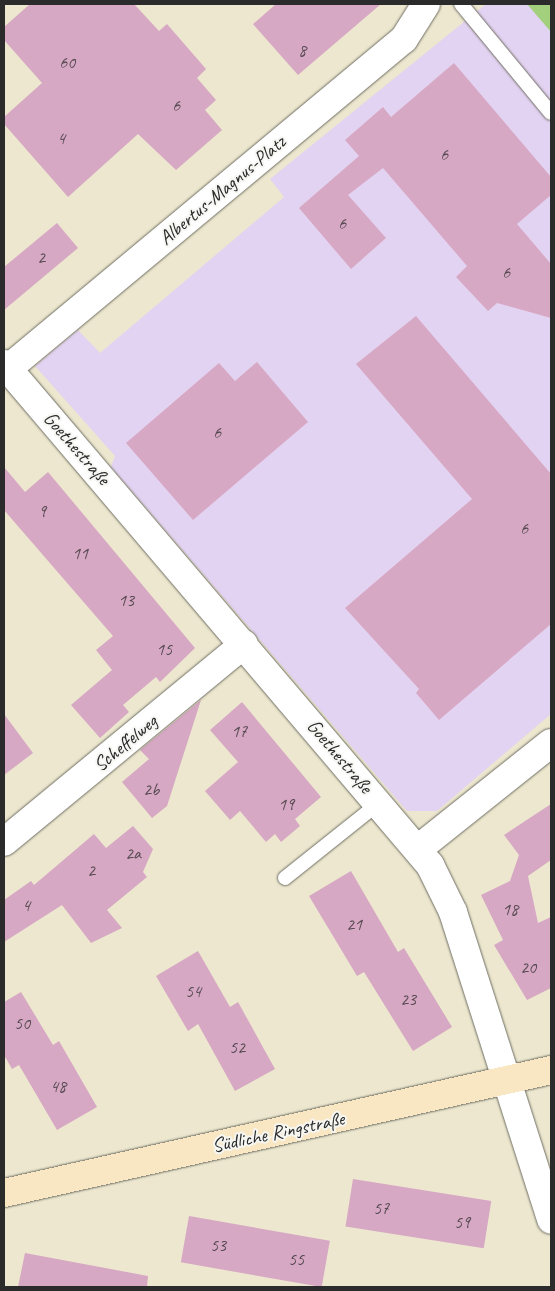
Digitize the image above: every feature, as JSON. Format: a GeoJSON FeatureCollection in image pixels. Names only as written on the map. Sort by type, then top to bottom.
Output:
{"type":"FeatureCollection","features":[{"type":"Feature","properties":{"kind":"main road","name":"Südliche Ringstraße"},"geometry":{"type":"LineString","coordinates":[[4,1193],[505,1082],[551,1070]]}},
{"type":"Feature","properties":{"kind":"street","name":"Albertus-Magnus-Platz"},"geometry":{"type":"LineString","coordinates":[[5,368],[404,39],[426,4]]}},
{"type":"Feature","properties":{"kind":"street","name":"Goethestraße"},"geometry":{"type":"LineString","coordinates":[[5,368],[244,644],[418,849],[453,912],[505,1082],[551,1220]]}},
{"type":"Feature","properties":{"kind":"street","name":"Scheffelweg"},"geometry":{"type":"LineString","coordinates":[[4,842],[244,644]]}},
{"type":"Feature","properties":{"kind":"street"},"geometry":{"type":"LineString","coordinates":[[418,849],[551,743]]}},
{"type":"Feature","properties":{"kind":"lane"},"geometry":{"type":"LineString","coordinates":[[461,4],[551,113]]}},
{"type":"Feature","properties":{"kind":"lane"},"geometry":{"type":"LineString","coordinates":[[285,878],[379,803]]}},
{"type":"Feature","properties":{"kind":"shaded area"},"geometry":{"type":"Polygon","coordinates":[[[486,4],[551,4],[551,714],[437,811],[407,811],[111,467],[115,456],[35,366],[78,330],[100,353],[284,197],[270,179],[486,4]]]}},
{"type":"Feature","properties":{"kind":"green space"},"geometry":{"type":"Polygon","coordinates":[[[527,4],[551,4],[551,32],[527,4]]]}},
{"type":"Feature","properties":{"kind":"building"},"geometry":{"type":"Polygon","coordinates":[[[30,4],[134,4],[159,31],[167,24],[206,69],[197,78],[216,100],[205,110],[222,130],[176,170],[138,134],[68,197],[4,124],[4,117],[42,83],[4,40],[4,27],[30,4]]]}},
{"type":"Feature","properties":{"kind":"building"},"geometry":{"type":"Polygon","coordinates":[[[276,4],[381,4],[298,75],[253,24],[276,4]]]}},
{"type":"Feature","properties":{"kind":"building"},"geometry":{"type":"Polygon","coordinates":[[[454,63],[551,177],[551,195],[517,224],[551,264],[551,318],[497,303],[488,311],[456,277],[467,266],[383,168],[348,195],[386,238],[351,269],[299,208],[359,156],[345,140],[383,107],[391,117],[454,63]]]}},
{"type":"Feature","properties":{"kind":"building"},"geometry":{"type":"Polygon","coordinates":[[[57,223],[78,248],[4,310],[4,267],[57,223]]]}},
{"type":"Feature","properties":{"kind":"building"},"geometry":{"type":"Polygon","coordinates":[[[416,316],[551,474],[551,624],[439,720],[416,693],[419,689],[345,608],[472,499],[356,364],[416,316]]]}},
{"type":"Feature","properties":{"kind":"building"},"geometry":{"type":"Polygon","coordinates":[[[257,362],[308,422],[193,520],[126,443],[219,363],[235,381],[257,362]]]}},
{"type":"Feature","properties":{"kind":"building"},"geometry":{"type":"Polygon","coordinates":[[[4,467],[25,492],[48,472],[195,648],[160,682],[156,677],[123,705],[129,712],[100,738],[71,705],[112,670],[96,650],[113,636],[4,510],[4,467]]]}},
{"type":"Feature","properties":{"kind":"building"},"geometry":{"type":"Polygon","coordinates":[[[201,700],[167,806],[152,818],[122,782],[149,759],[140,750],[201,700]]]}},
{"type":"Feature","properties":{"kind":"building"},"geometry":{"type":"Polygon","coordinates":[[[242,702],[321,797],[295,819],[300,826],[281,842],[275,834],[266,842],[240,811],[230,820],[205,791],[238,762],[210,730],[242,702]]]}},
{"type":"Feature","properties":{"kind":"building"},"geometry":{"type":"Polygon","coordinates":[[[4,714],[33,753],[4,775],[4,714]]]}},
{"type":"Feature","properties":{"kind":"building"},"geometry":{"type":"Polygon","coordinates":[[[551,804],[551,860],[528,876],[538,923],[551,917],[551,988],[527,1000],[494,945],[503,940],[481,895],[510,881],[519,855],[504,835],[551,804]]]}},
{"type":"Feature","properties":{"kind":"building"},"geometry":{"type":"Polygon","coordinates":[[[133,826],[153,849],[143,872],[147,877],[107,910],[122,928],[91,943],[62,905],[4,942],[4,900],[31,881],[34,885],[94,834],[106,848],[133,826]]]}},
{"type":"Feature","properties":{"kind":"building"},"geometry":{"type":"Polygon","coordinates":[[[351,871],[398,952],[404,948],[452,1027],[413,1051],[364,972],[357,976],[309,896],[351,871]]]}},
{"type":"Feature","properties":{"kind":"building"},"geometry":{"type":"Polygon","coordinates":[[[198,951],[230,1007],[238,1002],[275,1069],[235,1091],[198,1024],[188,1031],[156,976],[198,951]]]}},
{"type":"Feature","properties":{"kind":"building"},"geometry":{"type":"Polygon","coordinates":[[[21,992],[53,1045],[59,1041],[97,1107],[57,1130],[19,1065],[12,1069],[4,1055],[4,1002],[21,992]]]}},
{"type":"Feature","properties":{"kind":"building"},"geometry":{"type":"Polygon","coordinates":[[[353,1179],[491,1201],[484,1248],[345,1226],[353,1179]]]}},
{"type":"Feature","properties":{"kind":"building"},"geometry":{"type":"Polygon","coordinates":[[[189,1216],[330,1241],[322,1287],[181,1262],[189,1216]]]}},
{"type":"Feature","properties":{"kind":"building"},"geometry":{"type":"Polygon","coordinates":[[[25,1253],[148,1276],[147,1287],[18,1287],[25,1253]]]}}]}
